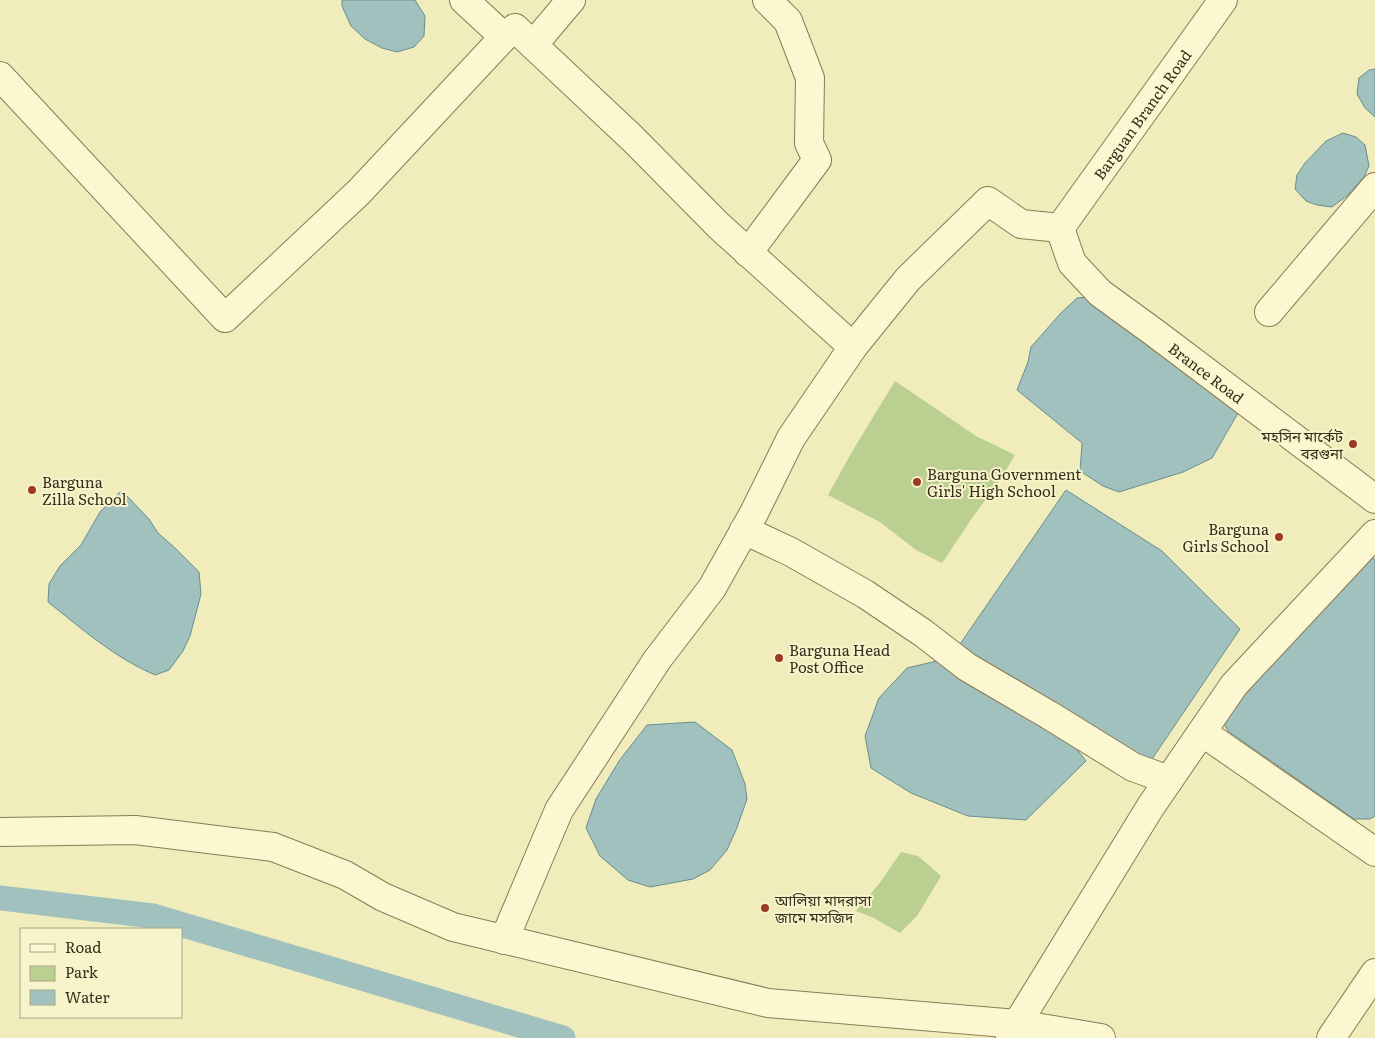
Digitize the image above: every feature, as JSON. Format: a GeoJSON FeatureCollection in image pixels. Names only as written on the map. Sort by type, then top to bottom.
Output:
{"type":"FeatureCollection","features":[{"type":"Feature","properties":{"kind":"street"},"geometry":{"type":"LineString","coordinates":[[464,0],[504,38]]}},
{"type":"Feature","properties":{"kind":"street"},"geometry":{"type":"LineString","coordinates":[[533,45],[571,0]]}},
{"type":"Feature","properties":{"kind":"street"},"geometry":{"type":"LineString","coordinates":[[748,252],[816,160],[809,142],[810,78],[788,20],[766,0]]}},
{"type":"Feature","properties":{"kind":"street","name":"Barguan Branch Road"},"geometry":{"type":"LineString","coordinates":[[1060,228],[1224,0]]}},
{"type":"Feature","properties":{"kind":"street"},"geometry":{"type":"LineString","coordinates":[[0,76],[225,318],[359,192],[515,28],[633,139],[718,226],[853,348]]}},
{"type":"Feature","properties":{"kind":"street"},"geometry":{"type":"LineString","coordinates":[[1269,312],[1375,187]]}},
{"type":"Feature","properties":{"kind":"street"},"geometry":{"type":"LineString","coordinates":[[504,940],[559,810],[657,660],[712,588],[791,438],[853,348],[908,279],[988,201],[1021,224],[1060,228]]}},
{"type":"Feature","properties":{"kind":"street","name":"Brance Road"},"geometry":{"type":"LineString","coordinates":[[1060,228],[1072,264],[1100,293],[1375,498]]}},
{"type":"Feature","properties":{"kind":"street"},"geometry":{"type":"LineString","coordinates":[[744,530],[791,552],[865,594],[923,633],[967,667],[1133,767],[1169,780]]}},
{"type":"Feature","properties":{"kind":"street"},"geometry":{"type":"LineString","coordinates":[[1014,1031],[1151,806],[1234,684],[1372,542]]}},
{"type":"Feature","properties":{"kind":"street"},"geometry":{"type":"LineString","coordinates":[[1202,732],[1375,852]]}},
{"type":"Feature","properties":{"kind":"street"},"geometry":{"type":"LineString","coordinates":[[0,832],[135,830],[273,847],[345,875],[383,897],[454,928],[768,1003],[1014,1031],[1101,1038]]}},
{"type":"Feature","properties":{"kind":"street"},"geometry":{"type":"LineString","coordinates":[[1331,1038],[1375,973]]}},
{"type":"Feature","properties":{"kind":"green space"},"geometry":{"type":"Polygon","coordinates":[[[895,381],[976,436],[1015,455],[1000,480],[942,563],[916,550],[880,522],[828,495],[895,381]]]}},
{"type":"Feature","properties":{"kind":"green space"},"geometry":{"type":"Polygon","coordinates":[[[901,852],[918,856],[941,876],[917,916],[900,933],[874,918],[856,911],[879,884],[901,852]]]}},
{"type":"Feature","properties":{"kind":"water"},"geometry":{"type":"Polygon","coordinates":[[[342,0],[415,0],[425,16],[424,36],[414,47],[397,52],[382,48],[365,39],[351,26],[342,6],[342,0]]]}},
{"type":"Feature","properties":{"kind":"water"},"geometry":{"type":"Polygon","coordinates":[[[1375,69],[1375,117],[1365,108],[1357,94],[1359,78],[1369,70],[1375,69]]]}},
{"type":"Feature","properties":{"kind":"water"},"geometry":{"type":"Polygon","coordinates":[[[1343,133],[1356,137],[1365,145],[1369,166],[1364,177],[1348,195],[1332,207],[1306,201],[1295,189],[1297,175],[1305,163],[1326,141],[1343,133]]]}},
{"type":"Feature","properties":{"kind":"water"},"geometry":{"type":"Polygon","coordinates":[[[1090,297],[1176,358],[1238,413],[1212,458],[1183,472],[1119,492],[1103,486],[1080,471],[1082,443],[1017,390],[1028,362],[1031,347],[1077,298],[1090,297]]]}},
{"type":"Feature","properties":{"kind":"water"},"geometry":{"type":"Polygon","coordinates":[[[1066,490],[1162,551],[1240,629],[1150,762],[958,647],[1066,490]]]}},
{"type":"Feature","properties":{"kind":"water"},"geometry":{"type":"Polygon","coordinates":[[[120,492],[127,496],[149,519],[158,533],[199,572],[201,594],[190,636],[183,651],[169,670],[155,675],[113,652],[48,602],[49,584],[60,566],[81,545],[100,512],[120,492]]]}},
{"type":"Feature","properties":{"kind":"water"},"geometry":{"type":"Polygon","coordinates":[[[1371,558],[1375,559],[1375,816],[1370,819],[1354,819],[1228,731],[1221,718],[1371,558]]]}},
{"type":"Feature","properties":{"kind":"water"},"geometry":{"type":"Polygon","coordinates":[[[937,661],[1072,743],[1086,761],[1026,820],[968,816],[911,793],[871,768],[865,736],[879,698],[907,668],[937,661]]]}},
{"type":"Feature","properties":{"kind":"water"},"geometry":{"type":"Polygon","coordinates":[[[695,722],[732,750],[745,784],[747,799],[736,830],[727,850],[710,870],[693,879],[650,887],[628,880],[600,856],[586,828],[596,799],[619,761],[647,725],[695,722]]]}},
{"type":"Feature","properties":{"kind":"waterway"},"geometry":{"type":"LineString","coordinates":[[0,898],[153,916],[563,1038]]}},
{"type":"Feature","properties":{"kind":"place","name":"মহসিন মার্কেট বরগুনা"},"geometry":{"type":"Point","coordinates":[1353,444]}},
{"type":"Feature","properties":{"kind":"place","name":"Barguna Government Girls' High School"},"geometry":{"type":"Point","coordinates":[917,482]}},
{"type":"Feature","properties":{"kind":"place","name":"Barguna Zilla School"},"geometry":{"type":"Point","coordinates":[32,490]}},
{"type":"Feature","properties":{"kind":"place","name":"Barguna Girls School"},"geometry":{"type":"Point","coordinates":[1279,537]}},
{"type":"Feature","properties":{"kind":"place","name":"Barguna Head Post Office"},"geometry":{"type":"Point","coordinates":[779,658]}},
{"type":"Feature","properties":{"kind":"place","name":"আলিয়া মাদরাসা জামে মসজিদ"},"geometry":{"type":"Point","coordinates":[765,908]}}]}
